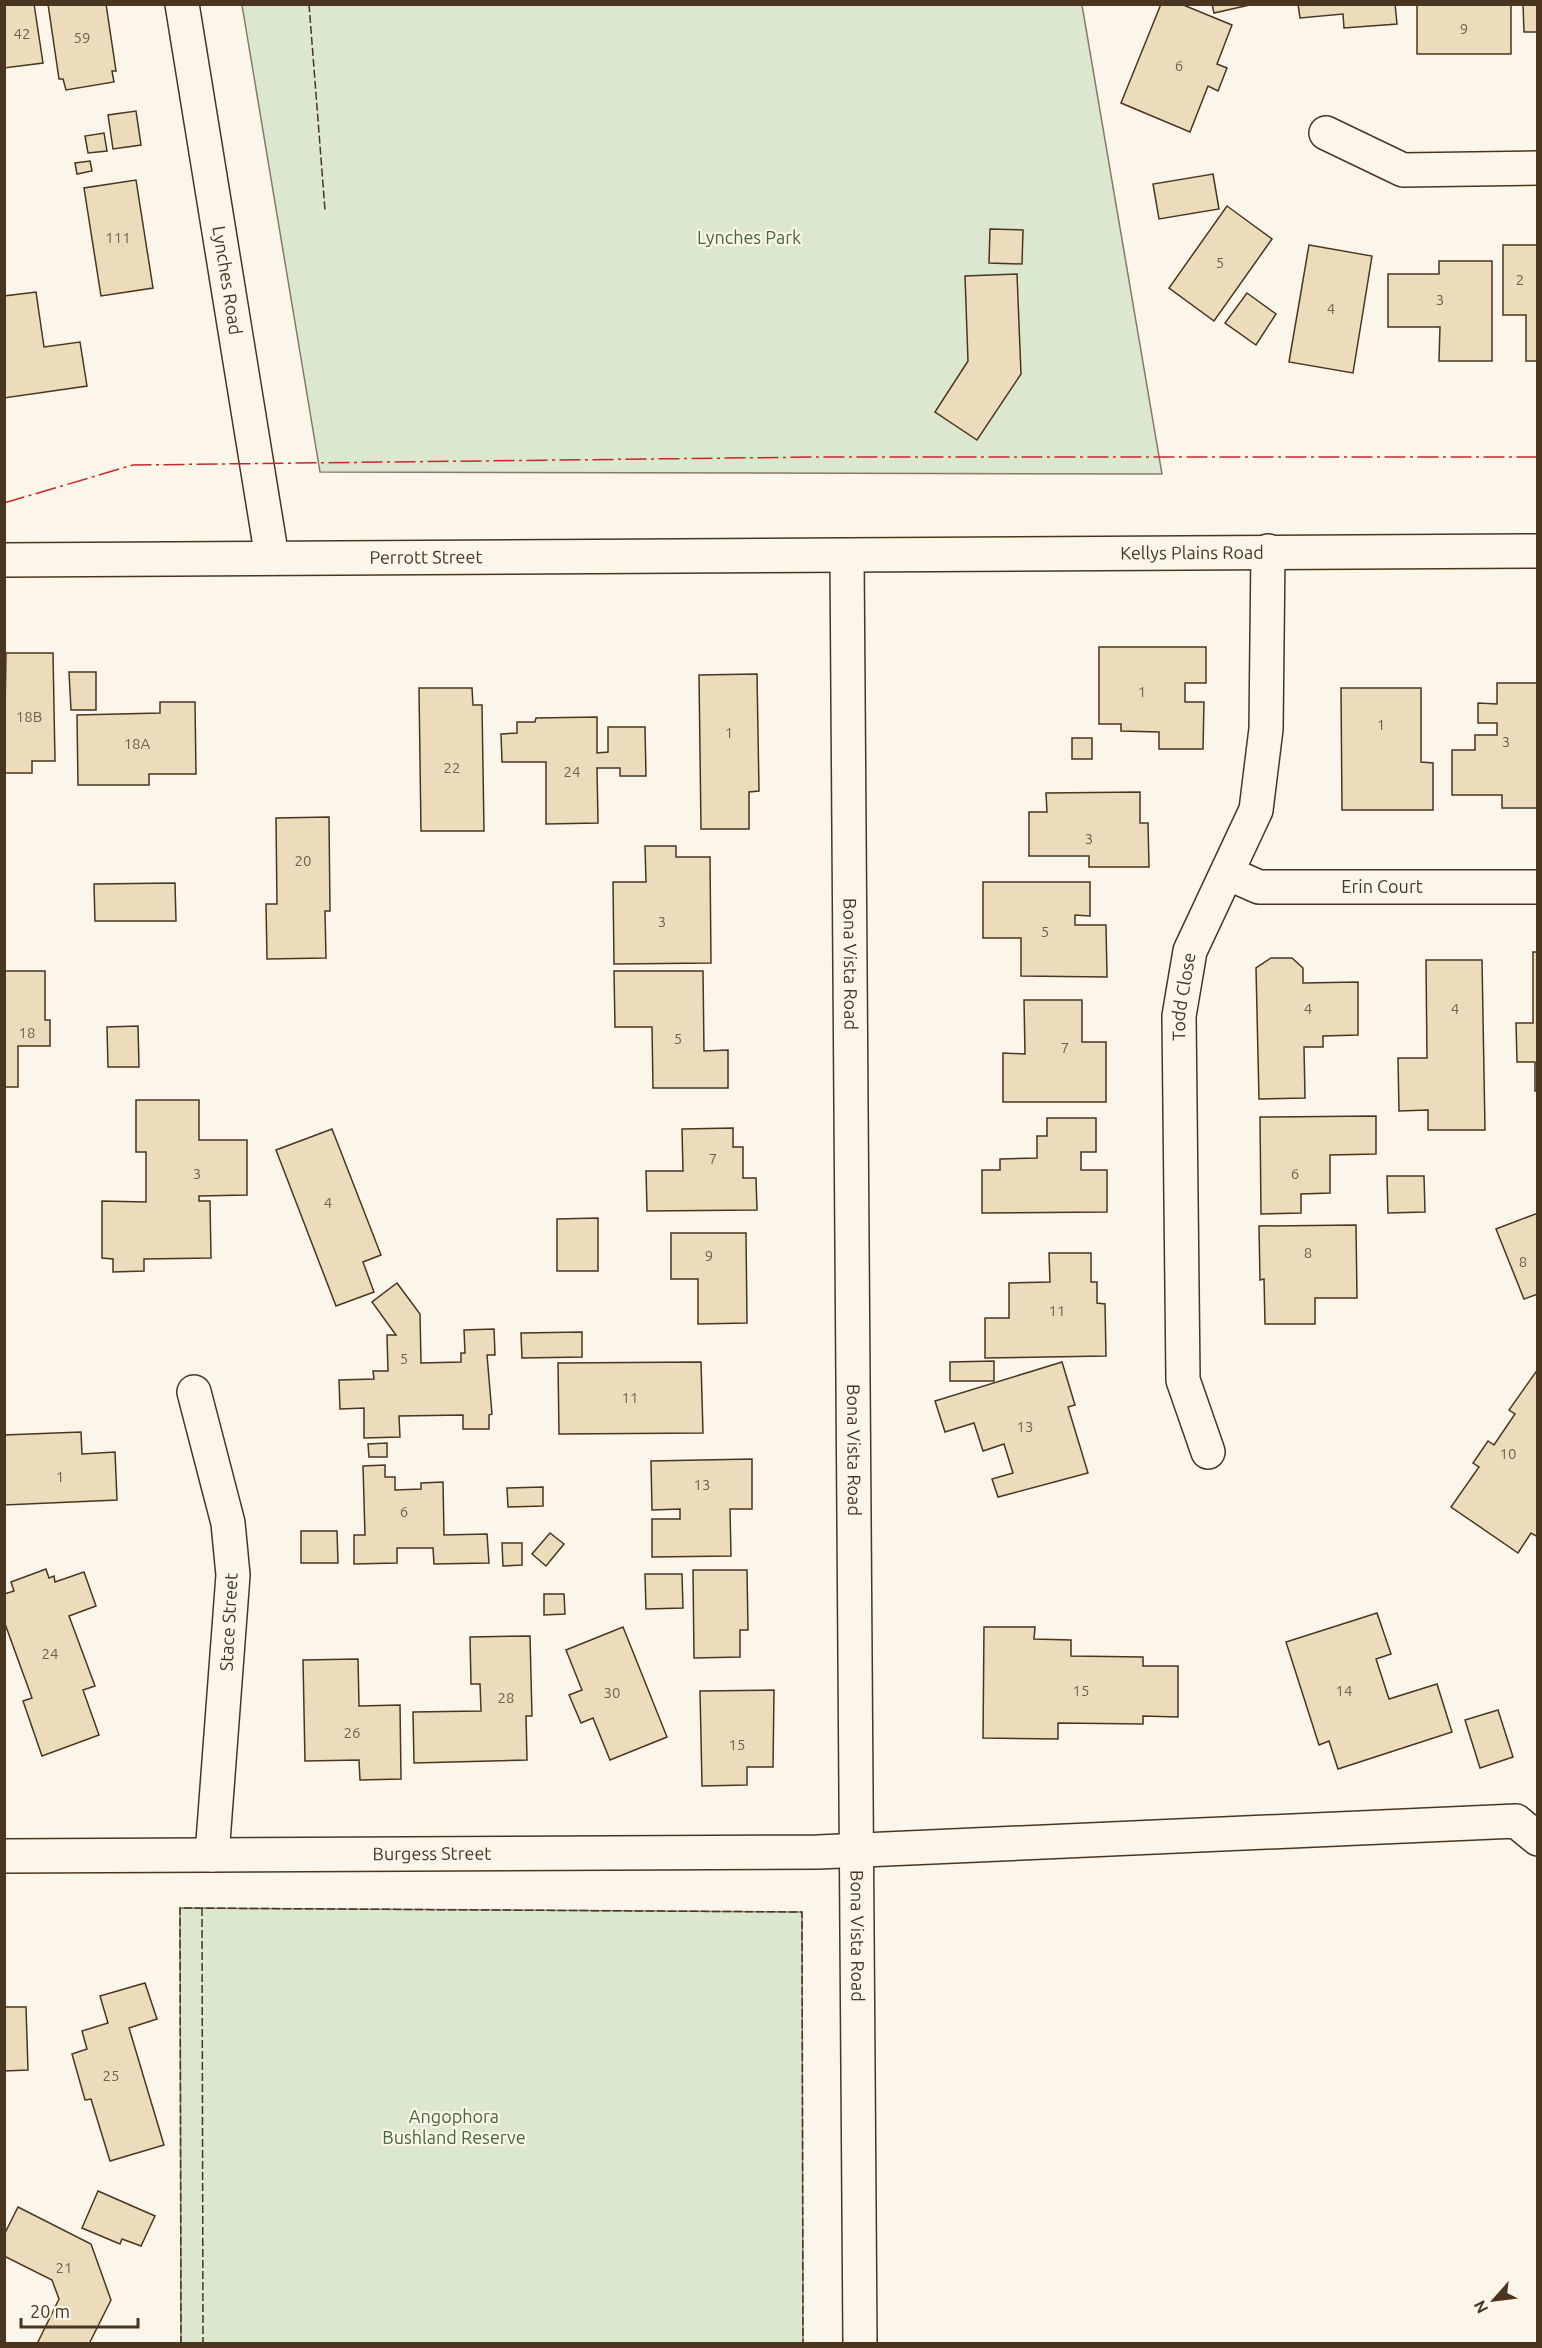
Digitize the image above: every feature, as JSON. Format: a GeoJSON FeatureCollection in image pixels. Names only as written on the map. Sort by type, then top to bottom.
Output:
{"type":"FeatureCollection","features":[{"type":"Feature","properties":{"kind":"street","name":"Lynches Road"},"geometry":{"type":"LineString","coordinates":[[183,4],[272,558]]}},
{"type":"Feature","properties":{"kind":"street"},"geometry":{"type":"LineString","coordinates":[[1326,133],[1403,170],[1538,168]]}},
{"type":"Feature","properties":{"kind":"street","name":"Todd Close"},"geometry":{"type":"LineString","coordinates":[[1208,1452],[1183,1380],[1179,1016],[1190,951],[1256,810],[1266,729],[1268,551]]}},
{"type":"Feature","properties":{"kind":"street","name":"Kellys Plains Road"},"geometry":{"type":"LineString","coordinates":[[847,555],[1538,551]]}},
{"type":"Feature","properties":{"kind":"street","name":"Perrott Street"},"geometry":{"type":"LineString","coordinates":[[4,560],[847,555]]}},
{"type":"Feature","properties":{"kind":"street","name":"Bona Vista Road"},"geometry":{"type":"LineString","coordinates":[[847,555],[860,2343]]}},
{"type":"Feature","properties":{"kind":"street","name":"Erin Court"},"geometry":{"type":"LineString","coordinates":[[1227,873],[1259,887],[1538,887]]}},
{"type":"Feature","properties":{"kind":"street","name":"Stace Street"},"geometry":{"type":"LineString","coordinates":[[194,1392],[228,1523],[233,1575],[212,1856]]}},
{"type":"Feature","properties":{"kind":"street","name":"Burgess Street"},"geometry":{"type":"LineString","coordinates":[[4,1856],[857,1851],[1516,1821],[1538,1839]]}},
{"type":"Feature","properties":{"kind":"green space","name":"Lynches Park"},"geometry":{"type":"Polygon","coordinates":[[[242,5],[1082,5],[1162,474],[320,472],[242,5]]]}},
{"type":"Feature","properties":{"kind":"green space","name":"Angophora Bushland Reserve"},"geometry":{"type":"Polygon","coordinates":[[[180,1908],[802,1912],[803,2343],[181,2343],[180,1908]]]}},
{"type":"Feature","properties":{"kind":"building"},"geometry":{"type":"Polygon","coordinates":[[[4,4],[34,4],[43,63],[4,68],[4,4]]]}},
{"type":"Feature","properties":{"kind":"building"},"geometry":{"type":"Polygon","coordinates":[[[48,4],[106,4],[116,71],[112,71],[114,82],[66,90],[63,79],[59,79],[48,4]]]}},
{"type":"Feature","properties":{"kind":"building"},"geometry":{"type":"Polygon","coordinates":[[[1161,4],[1181,4],[1232,25],[1217,64],[1227,68],[1218,91],[1208,86],[1190,132],[1121,103],[1161,4]]]}},
{"type":"Feature","properties":{"kind":"building"},"geometry":{"type":"Polygon","coordinates":[[[1212,4],[1254,4],[1214,13],[1212,4]]]}},
{"type":"Feature","properties":{"kind":"building"},"geometry":{"type":"Polygon","coordinates":[[[1298,4],[1395,4],[1397,24],[1344,28],[1343,14],[1300,18],[1298,4]]]}},
{"type":"Feature","properties":{"kind":"building"},"geometry":{"type":"Polygon","coordinates":[[[1417,4],[1511,4],[1511,54],[1417,54],[1417,4]]]}},
{"type":"Feature","properties":{"kind":"building"},"geometry":{"type":"Polygon","coordinates":[[[1523,4],[1538,4],[1538,32],[1524,32],[1523,4]]]}},
{"type":"Feature","properties":{"kind":"building"},"geometry":{"type":"Polygon","coordinates":[[[136,111],[141,145],[113,149],[108,115],[136,111]]]}},
{"type":"Feature","properties":{"kind":"building"},"geometry":{"type":"Polygon","coordinates":[[[104,133],[107,151],[88,153],[85,136],[104,133]]]}},
{"type":"Feature","properties":{"kind":"building"},"geometry":{"type":"Polygon","coordinates":[[[90,161],[92,171],[77,174],[75,163],[90,161]]]}},
{"type":"Feature","properties":{"kind":"building"},"geometry":{"type":"Polygon","coordinates":[[[1213,174],[1219,209],[1159,219],[1153,184],[1213,174]]]}},
{"type":"Feature","properties":{"kind":"building"},"geometry":{"type":"Polygon","coordinates":[[[136,180],[153,288],[101,296],[84,188],[136,180]]]}},
{"type":"Feature","properties":{"kind":"building"},"geometry":{"type":"Polygon","coordinates":[[[1227,206],[1272,239],[1214,321],[1169,288],[1227,206]]]}},
{"type":"Feature","properties":{"kind":"building"},"geometry":{"type":"Polygon","coordinates":[[[990,229],[1023,230],[1022,264],[989,263],[990,229]]]}},
{"type":"Feature","properties":{"kind":"building"},"geometry":{"type":"Polygon","coordinates":[[[1309,245],[1372,256],[1353,373],[1289,362],[1309,245]]]}},
{"type":"Feature","properties":{"kind":"building"},"geometry":{"type":"Polygon","coordinates":[[[1503,245],[1538,245],[1538,361],[1526,361],[1526,315],[1503,315],[1503,245]]]}},
{"type":"Feature","properties":{"kind":"building"},"geometry":{"type":"Polygon","coordinates":[[[1439,261],[1492,261],[1492,361],[1439,361],[1440,327],[1388,327],[1388,274],[1439,274],[1439,261]]]}},
{"type":"Feature","properties":{"kind":"building"},"geometry":{"type":"Polygon","coordinates":[[[1017,274],[1021,374],[977,440],[935,412],[968,361],[965,276],[1017,274]]]}},
{"type":"Feature","properties":{"kind":"building"},"geometry":{"type":"Polygon","coordinates":[[[36,292],[44,347],[80,342],[87,386],[4,398],[4,296],[36,292]]]}},
{"type":"Feature","properties":{"kind":"building"},"geometry":{"type":"Polygon","coordinates":[[[1247,293],[1276,314],[1256,345],[1225,323],[1247,293]]]}},
{"type":"Feature","properties":{"kind":"building"},"geometry":{"type":"Polygon","coordinates":[[[1099,647],[1206,647],[1206,683],[1185,683],[1185,702],[1204,702],[1203,749],[1159,749],[1159,732],[1121,731],[1121,724],[1099,724],[1099,647]]]}},
{"type":"Feature","properties":{"kind":"building"},"geometry":{"type":"Polygon","coordinates":[[[6,653],[53,653],[55,761],[32,761],[32,773],[4,773],[6,653]]]}},
{"type":"Feature","properties":{"kind":"building"},"geometry":{"type":"Polygon","coordinates":[[[69,672],[96,672],[96,710],[71,710],[69,672]]]}},
{"type":"Feature","properties":{"kind":"building"},"geometry":{"type":"Polygon","coordinates":[[[757,674],[759,791],[749,792],[749,829],[701,829],[699,675],[757,674]]]}},
{"type":"Feature","properties":{"kind":"building"},"geometry":{"type":"Polygon","coordinates":[[[1497,683],[1538,683],[1538,808],[1502,808],[1502,795],[1452,795],[1452,750],[1475,750],[1475,735],[1497,735],[1497,723],[1478,723],[1478,703],[1497,704],[1497,683]]]}},
{"type":"Feature","properties":{"kind":"building"},"geometry":{"type":"Polygon","coordinates":[[[419,688],[472,688],[473,705],[482,705],[484,831],[421,831],[419,688]]]}},
{"type":"Feature","properties":{"kind":"building"},"geometry":{"type":"Polygon","coordinates":[[[1341,688],[1421,688],[1421,762],[1433,763],[1433,810],[1342,810],[1341,688]]]}},
{"type":"Feature","properties":{"kind":"building"},"geometry":{"type":"Polygon","coordinates":[[[160,702],[195,702],[196,774],[149,774],[149,785],[78,785],[77,715],[160,713],[160,702]]]}},
{"type":"Feature","properties":{"kind":"building"},"geometry":{"type":"Polygon","coordinates":[[[597,717],[597,753],[608,752],[608,727],[645,727],[646,776],[620,776],[620,768],[597,768],[598,823],[546,824],[546,762],[502,762],[501,734],[517,733],[517,722],[535,722],[536,718],[597,717]]]}},
{"type":"Feature","properties":{"kind":"building"},"geometry":{"type":"Polygon","coordinates":[[[1072,738],[1092,738],[1092,759],[1072,759],[1072,738]]]}},
{"type":"Feature","properties":{"kind":"building"},"geometry":{"type":"Polygon","coordinates":[[[1140,792],[1140,823],[1148,823],[1149,867],[1089,867],[1089,856],[1029,856],[1029,812],[1047,812],[1046,793],[1140,792]]]}},
{"type":"Feature","properties":{"kind":"building"},"geometry":{"type":"Polygon","coordinates":[[[329,817],[330,911],[325,911],[326,958],[267,959],[266,904],[277,904],[276,818],[329,817]]]}},
{"type":"Feature","properties":{"kind":"building"},"geometry":{"type":"Polygon","coordinates":[[[645,846],[676,846],[676,857],[710,857],[711,963],[614,964],[613,882],[646,882],[645,846]]]}},
{"type":"Feature","properties":{"kind":"building"},"geometry":{"type":"Polygon","coordinates":[[[983,882],[1090,882],[1090,916],[1075,915],[1075,925],[1106,925],[1107,977],[1021,976],[1021,938],[983,938],[983,882]]]}},
{"type":"Feature","properties":{"kind":"building"},"geometry":{"type":"Polygon","coordinates":[[[175,883],[176,921],[95,921],[94,884],[175,883]]]}},
{"type":"Feature","properties":{"kind":"building"},"geometry":{"type":"Polygon","coordinates":[[[1533,952],[1538,952],[1538,1090],[1535,1091],[1535,1062],[1517,1062],[1516,1023],[1533,1023],[1533,952]]]}},
{"type":"Feature","properties":{"kind":"building"},"geometry":{"type":"Polygon","coordinates":[[[1271,958],[1292,958],[1303,968],[1303,983],[1358,982],[1358,1035],[1323,1036],[1323,1047],[1304,1047],[1305,1098],[1259,1099],[1256,968],[1271,958]]]}},
{"type":"Feature","properties":{"kind":"building"},"geometry":{"type":"Polygon","coordinates":[[[1426,960],[1482,960],[1485,1130],[1428,1130],[1428,1110],[1399,1111],[1398,1058],[1427,1058],[1426,960]]]}},
{"type":"Feature","properties":{"kind":"building"},"geometry":{"type":"Polygon","coordinates":[[[4,971],[45,971],[45,1020],[50,1020],[50,1046],[18,1046],[18,1087],[4,1087],[4,971]]]}},
{"type":"Feature","properties":{"kind":"building"},"geometry":{"type":"Polygon","coordinates":[[[614,971],[703,971],[704,1051],[728,1050],[728,1088],[653,1088],[652,1027],[615,1027],[614,971]]]}},
{"type":"Feature","properties":{"kind":"building"},"geometry":{"type":"Polygon","coordinates":[[[1024,1000],[1082,1000],[1082,1042],[1106,1042],[1106,1102],[1003,1102],[1003,1053],[1025,1054],[1024,1000]]]}},
{"type":"Feature","properties":{"kind":"building"},"geometry":{"type":"Polygon","coordinates":[[[138,1026],[139,1067],[108,1067],[107,1027],[138,1026]]]}},
{"type":"Feature","properties":{"kind":"building"},"geometry":{"type":"Polygon","coordinates":[[[136,1100],[199,1100],[199,1140],[247,1140],[247,1195],[199,1196],[199,1201],[210,1201],[211,1258],[144,1259],[144,1271],[113,1272],[113,1259],[102,1258],[102,1201],[146,1202],[146,1152],[136,1152],[136,1100]]]}},
{"type":"Feature","properties":{"kind":"building"},"geometry":{"type":"Polygon","coordinates":[[[1376,1116],[1376,1154],[1330,1155],[1330,1193],[1301,1194],[1301,1213],[1261,1214],[1260,1117],[1376,1116]]]}},
{"type":"Feature","properties":{"kind":"building"},"geometry":{"type":"Polygon","coordinates":[[[1047,1118],[1096,1118],[1096,1152],[1081,1152],[1081,1170],[1107,1170],[1107,1212],[982,1213],[982,1170],[1000,1170],[1000,1159],[1037,1158],[1037,1136],[1047,1136],[1047,1118]]]}},
{"type":"Feature","properties":{"kind":"building"},"geometry":{"type":"Polygon","coordinates":[[[733,1128],[733,1147],[743,1147],[743,1178],[756,1178],[757,1210],[647,1211],[646,1171],[683,1171],[682,1129],[733,1128]]]}},
{"type":"Feature","properties":{"kind":"building"},"geometry":{"type":"Polygon","coordinates":[[[332,1129],[381,1255],[363,1262],[374,1292],[336,1306],[276,1150],[332,1129]]]}},
{"type":"Feature","properties":{"kind":"building"},"geometry":{"type":"Polygon","coordinates":[[[1387,1176],[1424,1176],[1425,1212],[1388,1213],[1387,1176]]]}},
{"type":"Feature","properties":{"kind":"building"},"geometry":{"type":"Polygon","coordinates":[[[1538,1213],[1538,1294],[1524,1299],[1496,1229],[1538,1213]]]}},
{"type":"Feature","properties":{"kind":"building"},"geometry":{"type":"Polygon","coordinates":[[[598,1218],[598,1271],[557,1271],[557,1219],[598,1218]]]}},
{"type":"Feature","properties":{"kind":"building"},"geometry":{"type":"Polygon","coordinates":[[[1356,1225],[1357,1298],[1315,1298],[1315,1324],[1265,1324],[1264,1279],[1260,1280],[1259,1226],[1356,1225]]]}},
{"type":"Feature","properties":{"kind":"building"},"geometry":{"type":"Polygon","coordinates":[[[671,1233],[746,1233],[747,1323],[698,1324],[698,1279],[671,1279],[671,1233]]]}},
{"type":"Feature","properties":{"kind":"building"},"geometry":{"type":"Polygon","coordinates":[[[1049,1253],[1091,1253],[1091,1282],[1097,1282],[1097,1303],[1105,1304],[1106,1356],[985,1358],[985,1318],[1009,1318],[1009,1283],[1050,1282],[1049,1253]]]}},
{"type":"Feature","properties":{"kind":"building"},"geometry":{"type":"Polygon","coordinates":[[[397,1283],[420,1314],[421,1363],[461,1362],[461,1353],[465,1353],[464,1330],[494,1329],[495,1355],[487,1355],[492,1414],[489,1415],[489,1429],[463,1429],[463,1415],[399,1416],[400,1437],[364,1438],[364,1408],[340,1409],[339,1380],[374,1379],[373,1371],[388,1371],[387,1335],[396,1335],[372,1302],[397,1283]]]}},
{"type":"Feature","properties":{"kind":"building"},"geometry":{"type":"Polygon","coordinates":[[[582,1332],[582,1357],[522,1358],[521,1333],[582,1332]]]}},
{"type":"Feature","properties":{"kind":"building"},"geometry":{"type":"Polygon","coordinates":[[[994,1361],[994,1381],[950,1381],[950,1362],[994,1361]]]}},
{"type":"Feature","properties":{"kind":"building"},"geometry":{"type":"Polygon","coordinates":[[[701,1362],[703,1433],[559,1434],[558,1363],[701,1362]]]}},
{"type":"Feature","properties":{"kind":"building"},"geometry":{"type":"Polygon","coordinates":[[[1062,1362],[1075,1405],[1068,1407],[1088,1473],[998,1497],[992,1479],[1013,1473],[1004,1444],[983,1451],[974,1423],[945,1432],[935,1401],[1062,1362]]]}},
{"type":"Feature","properties":{"kind":"building"},"geometry":{"type":"Polygon","coordinates":[[[1538,1369],[1538,1537],[1531,1533],[1518,1553],[1451,1507],[1479,1467],[1473,1463],[1488,1441],[1494,1445],[1515,1414],[1509,1410],[1538,1369]]]}},
{"type":"Feature","properties":{"kind":"building"},"geometry":{"type":"Polygon","coordinates":[[[81,1432],[82,1454],[115,1452],[117,1500],[4,1505],[4,1435],[81,1432]]]}},
{"type":"Feature","properties":{"kind":"building"},"geometry":{"type":"Polygon","coordinates":[[[387,1443],[387,1457],[369,1457],[368,1444],[387,1443]]]}},
{"type":"Feature","properties":{"kind":"building"},"geometry":{"type":"Polygon","coordinates":[[[752,1459],[752,1509],[730,1509],[731,1556],[652,1557],[652,1519],[680,1519],[680,1509],[652,1510],[651,1461],[752,1459]]]}},
{"type":"Feature","properties":{"kind":"building"},"geometry":{"type":"Polygon","coordinates":[[[385,1465],[385,1477],[395,1477],[395,1490],[421,1489],[421,1483],[443,1482],[444,1535],[487,1534],[489,1563],[434,1564],[433,1548],[397,1548],[397,1563],[354,1564],[354,1535],[365,1535],[363,1466],[385,1465]]]}},
{"type":"Feature","properties":{"kind":"building"},"geometry":{"type":"Polygon","coordinates":[[[543,1487],[543,1506],[508,1507],[507,1488],[543,1487]]]}},
{"type":"Feature","properties":{"kind":"building"},"geometry":{"type":"Polygon","coordinates":[[[301,1531],[337,1531],[338,1563],[301,1563],[301,1531]]]}},
{"type":"Feature","properties":{"kind":"building"},"geometry":{"type":"Polygon","coordinates":[[[550,1533],[564,1544],[546,1566],[532,1554],[550,1533]]]}},
{"type":"Feature","properties":{"kind":"building"},"geometry":{"type":"Polygon","coordinates":[[[502,1543],[522,1543],[522,1565],[503,1566],[502,1543]]]}},
{"type":"Feature","properties":{"kind":"building"},"geometry":{"type":"Polygon","coordinates":[[[46,1569],[49,1578],[54,1576],[55,1582],[84,1572],[96,1606],[69,1616],[95,1686],[83,1690],[99,1735],[42,1756],[23,1701],[32,1698],[4,1621],[4,1594],[14,1591],[11,1582],[46,1569]]]}},
{"type":"Feature","properties":{"kind":"building"},"geometry":{"type":"Polygon","coordinates":[[[693,1570],[747,1570],[748,1630],[740,1630],[740,1657],[694,1658],[693,1570]]]}},
{"type":"Feature","properties":{"kind":"building"},"geometry":{"type":"Polygon","coordinates":[[[645,1574],[682,1574],[683,1608],[646,1609],[645,1574]]]}},
{"type":"Feature","properties":{"kind":"building"},"geometry":{"type":"Polygon","coordinates":[[[544,1594],[564,1594],[565,1614],[544,1615],[544,1594]]]}},
{"type":"Feature","properties":{"kind":"building"},"geometry":{"type":"Polygon","coordinates":[[[1377,1613],[1391,1654],[1376,1659],[1389,1699],[1437,1684],[1452,1732],[1338,1769],[1329,1741],[1319,1745],[1286,1642],[1377,1613]]]}},
{"type":"Feature","properties":{"kind":"building"},"geometry":{"type":"Polygon","coordinates":[[[623,1627],[667,1737],[610,1760],[593,1718],[581,1723],[569,1695],[582,1690],[566,1650],[623,1627]]]}},
{"type":"Feature","properties":{"kind":"building"},"geometry":{"type":"Polygon","coordinates":[[[984,1627],[1035,1627],[1034,1639],[1071,1640],[1071,1656],[1143,1657],[1143,1666],[1178,1666],[1178,1717],[1143,1716],[1143,1724],[1058,1723],[1058,1739],[983,1738],[984,1627]]]}},
{"type":"Feature","properties":{"kind":"building"},"geometry":{"type":"Polygon","coordinates":[[[530,1636],[532,1716],[526,1716],[527,1760],[414,1763],[413,1712],[481,1711],[480,1684],[471,1684],[470,1637],[530,1636]]]}},
{"type":"Feature","properties":{"kind":"building"},"geometry":{"type":"Polygon","coordinates":[[[358,1659],[359,1706],[400,1705],[401,1779],[360,1780],[359,1760],[305,1761],[303,1660],[358,1659]]]}},
{"type":"Feature","properties":{"kind":"building"},"geometry":{"type":"Polygon","coordinates":[[[774,1690],[773,1767],[747,1767],[747,1785],[702,1786],[700,1691],[774,1690]]]}},
{"type":"Feature","properties":{"kind":"building"},"geometry":{"type":"Polygon","coordinates":[[[1498,1710],[1513,1757],[1480,1768],[1465,1720],[1498,1710]]]}},
{"type":"Feature","properties":{"kind":"building"},"geometry":{"type":"Polygon","coordinates":[[[145,1983],[157,2019],[129,2028],[164,2145],[110,2161],[91,2099],[85,2100],[72,2054],[87,2049],[82,2031],[108,2023],[100,1996],[145,1983]]]}},
{"type":"Feature","properties":{"kind":"building"},"geometry":{"type":"Polygon","coordinates":[[[4,2007],[26,2007],[28,2070],[4,2071],[4,2007]]]}},
{"type":"Feature","properties":{"kind":"building"},"geometry":{"type":"Polygon","coordinates":[[[98,2191],[155,2216],[141,2246],[122,2239],[120,2244],[82,2228],[98,2191]]]}},
{"type":"Feature","properties":{"kind":"building"},"geometry":{"type":"Polygon","coordinates":[[[18,2207],[91,2244],[111,2300],[89,2344],[37,2344],[59,2299],[52,2280],[4,2256],[4,2235],[18,2207]]]}},
{"type":"Feature","properties":{"kind":"fence"},"geometry":{"type":"LineString","coordinates":[[309,4],[325,210]]}},
{"type":"Feature","properties":{"kind":"fence"},"geometry":{"type":"LineString","coordinates":[[181,2344],[180,1908],[802,1912],[803,2344]]}},
{"type":"Feature","properties":{"kind":"fence"},"geometry":{"type":"LineString","coordinates":[[202,1908],[203,2344]]}},
{"type":"Feature","properties":{"kind":"power"},"geometry":{"type":"LineString","coordinates":[[4,503],[133,465],[819,457],[1538,457]]}}]}
